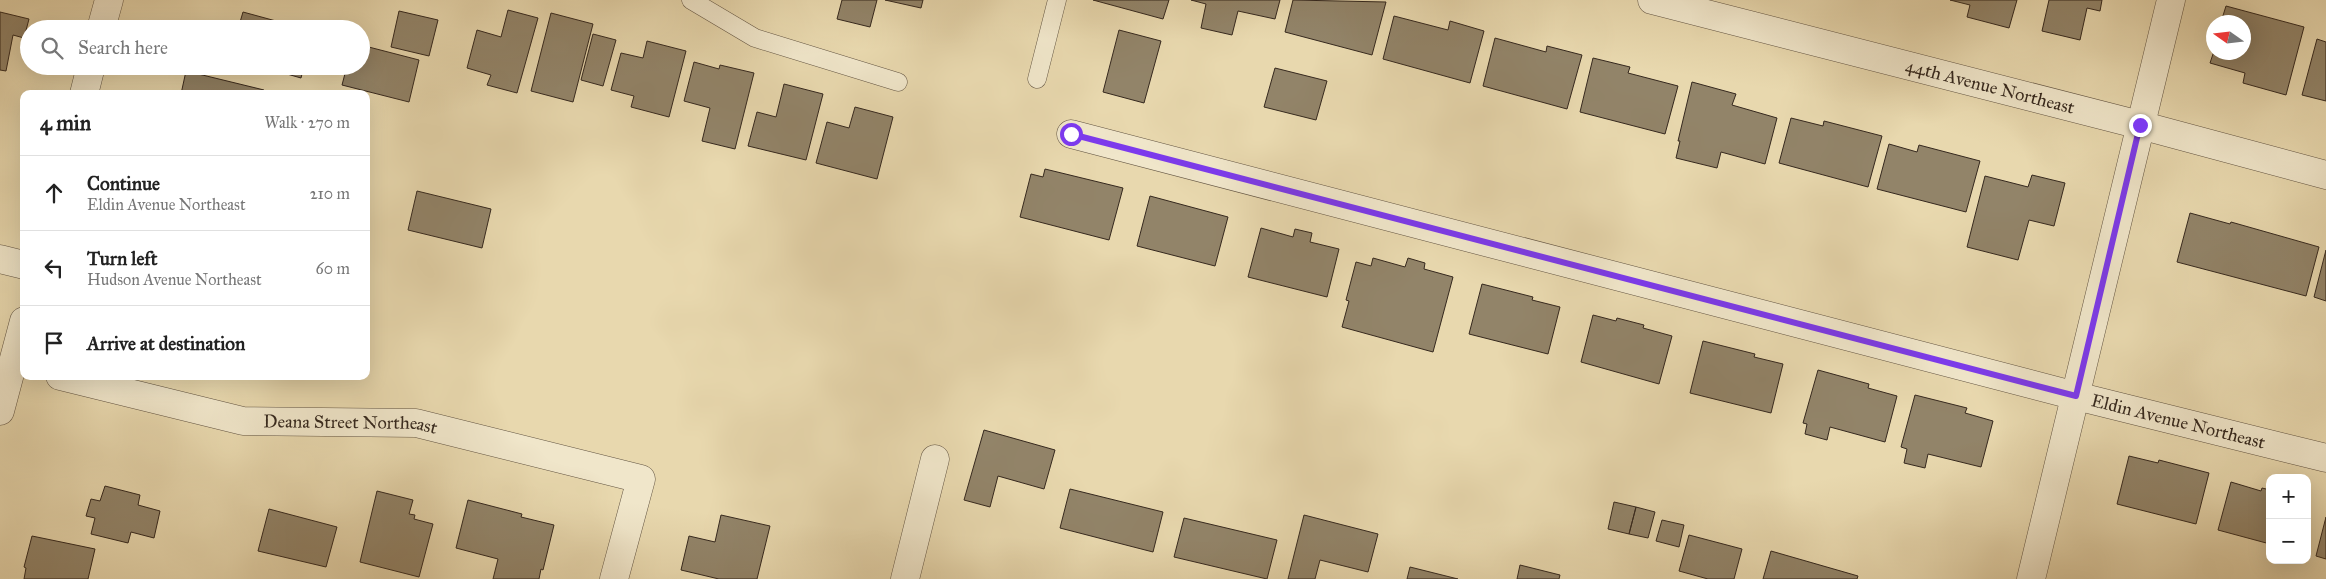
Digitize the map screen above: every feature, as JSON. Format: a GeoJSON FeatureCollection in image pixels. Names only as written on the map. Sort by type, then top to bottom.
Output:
{"type":"FeatureCollection","features":[{"type":"Feature","properties":{"kind":"street"},"geometry":{"type":"LineString","coordinates":[[103,20],[109,0]]}},
{"type":"Feature","properties":{"kind":"street","name":"44th Avenue Northeast"},"geometry":{"type":"LineString","coordinates":[[1652,0],[2140,125],[2326,175]]}},
{"type":"Feature","properties":{"kind":"street"},"geometry":{"type":"LineString","coordinates":[[2030,579],[2171,0]]}},
{"type":"Feature","properties":{"kind":"street"},"geometry":{"type":"LineString","coordinates":[[85,90],[89,75]]}},
{"type":"Feature","properties":{"kind":"street","name":"Eldin Avenue Northeast"},"geometry":{"type":"LineString","coordinates":[[1071,134],[2076,396],[2326,458]]}},
{"type":"Feature","properties":{"kind":"street"},"geometry":{"type":"LineString","coordinates":[[0,259],[20,264]]}},
{"type":"Feature","properties":{"kind":"street"},"geometry":{"type":"LineString","coordinates":[[0,411],[18,366],[20,351]]}},
{"type":"Feature","properties":{"kind":"street","name":"Deana Street Northeast"},"geometry":{"type":"LineString","coordinates":[[76,380],[243,421],[416,423],[641,479],[614,579]]}},
{"type":"Feature","properties":{"kind":"street"},"geometry":{"type":"LineString","coordinates":[[905,579],[935,459]]}},
{"type":"Feature","properties":{"kind":"lane"},"geometry":{"type":"LineString","coordinates":[[691,0],[755,38],[898,82]]}},
{"type":"Feature","properties":{"kind":"lane"},"geometry":{"type":"LineString","coordinates":[[1037,79],[1057,0]]}},
{"type":"Feature","properties":{"kind":"building"},"geometry":{"type":"Polygon","coordinates":[[[842,0],[877,0],[870,27],[837,19],[842,0]]]}},
{"type":"Feature","properties":{"kind":"building"},"geometry":{"type":"Polygon","coordinates":[[[885,0],[923,0],[921,8],[885,0]]]}},
{"type":"Feature","properties":{"kind":"building"},"geometry":{"type":"Polygon","coordinates":[[[1093,0],[1169,0],[1163,19],[1093,0]]]}},
{"type":"Feature","properties":{"kind":"building"},"geometry":{"type":"Polygon","coordinates":[[[1191,0],[1280,0],[1275,19],[1238,11],[1232,35],[1201,28],[1206,4],[1191,0]]]}},
{"type":"Feature","properties":{"kind":"building"},"geometry":{"type":"Polygon","coordinates":[[[1293,0],[1386,2],[1372,55],[1285,32],[1293,0]]]}},
{"type":"Feature","properties":{"kind":"building"},"geometry":{"type":"Polygon","coordinates":[[[1950,0],[2017,0],[2009,28],[1967,17],[1970,5],[1950,0]]]}},
{"type":"Feature","properties":{"kind":"building"},"geometry":{"type":"Polygon","coordinates":[[[2049,0],[2102,0],[2100,11],[2087,8],[2080,40],[2042,31],[2049,0]]]}},
{"type":"Feature","properties":{"kind":"building"},"geometry":{"type":"Polygon","coordinates":[[[2226,6],[2304,27],[2286,95],[2243,83],[2245,73],[2210,63],[2211,60],[2251,60],[2251,15],[2223,15],[2226,6]]]}},
{"type":"Feature","properties":{"kind":"building"},"geometry":{"type":"Polygon","coordinates":[[[508,10],[538,18],[517,93],[487,85],[491,75],[467,68],[477,30],[501,37],[508,10]]]}},
{"type":"Feature","properties":{"kind":"building"},"geometry":{"type":"Polygon","coordinates":[[[399,11],[438,20],[429,56],[391,47],[399,11]]]}},
{"type":"Feature","properties":{"kind":"building"},"geometry":{"type":"Polygon","coordinates":[[[0,12],[29,19],[20,20],[20,37],[13,35],[6,71],[0,70],[0,12]]]}},
{"type":"Feature","properties":{"kind":"building"},"geometry":{"type":"Polygon","coordinates":[[[243,12],[272,20],[241,20],[243,12]]]}},
{"type":"Feature","properties":{"kind":"building"},"geometry":{"type":"Polygon","coordinates":[[[551,13],[593,24],[573,102],[531,91],[551,13]]]}},
{"type":"Feature","properties":{"kind":"building"},"geometry":{"type":"Polygon","coordinates":[[[1394,16],[1448,30],[1450,21],[1484,31],[1470,83],[1383,59],[1394,16]]]}},
{"type":"Feature","properties":{"kind":"building"},"geometry":{"type":"Polygon","coordinates":[[[1119,30],[1161,41],[1144,103],[1103,92],[1119,30]]]}},
{"type":"Feature","properties":{"kind":"building"},"geometry":{"type":"Polygon","coordinates":[[[593,34],[616,40],[603,86],[581,80],[593,34]]]}},
{"type":"Feature","properties":{"kind":"building"},"geometry":{"type":"Polygon","coordinates":[[[1495,38],[1546,52],[1547,46],[1582,55],[1567,109],[1483,86],[1495,38]]]}},
{"type":"Feature","properties":{"kind":"building"},"geometry":{"type":"Polygon","coordinates":[[[2317,39],[2326,42],[2326,101],[2302,95],[2317,39]]]}},
{"type":"Feature","properties":{"kind":"building"},"geometry":{"type":"Polygon","coordinates":[[[647,41],[686,51],[669,117],[631,107],[634,96],[611,90],[621,53],[643,58],[647,41]]]}},
{"type":"Feature","properties":{"kind":"building"},"geometry":{"type":"Polygon","coordinates":[[[370,47],[419,60],[409,102],[370,92],[370,90],[342,85],[345,75],[370,75],[370,47]]]}},
{"type":"Feature","properties":{"kind":"building"},"geometry":{"type":"Polygon","coordinates":[[[1593,58],[1630,67],[1628,73],[1678,86],[1665,134],[1580,112],[1593,58]]]}},
{"type":"Feature","properties":{"kind":"building"},"geometry":{"type":"Polygon","coordinates":[[[694,62],[719,69],[720,65],[754,73],[735,149],[702,141],[710,108],[684,101],[694,62]]]}},
{"type":"Feature","properties":{"kind":"building"},"geometry":{"type":"Polygon","coordinates":[[[1275,68],[1327,81],[1316,120],[1264,107],[1275,68]]]}},
{"type":"Feature","properties":{"kind":"building"},"geometry":{"type":"Polygon","coordinates":[[[185,75],[202,75],[264,90],[182,90],[185,75]]]}},
{"type":"Feature","properties":{"kind":"building"},"geometry":{"type":"Polygon","coordinates":[[[290,75],[302,75],[301,78],[290,75]]]}},
{"type":"Feature","properties":{"kind":"building"},"geometry":{"type":"Polygon","coordinates":[[[1692,82],[1736,94],[1732,105],[1777,118],[1765,164],[1721,152],[1717,168],[1676,158],[1680,141],[1678,141],[1692,82]]]}},
{"type":"Feature","properties":{"kind":"building"},"geometry":{"type":"Polygon","coordinates":[[[784,84],[823,94],[806,160],[748,146],[757,112],[776,117],[784,84]]]}},
{"type":"Feature","properties":{"kind":"building"},"geometry":{"type":"Polygon","coordinates":[[[855,107],[893,117],[877,179],[816,163],[827,122],[849,128],[855,107]]]}},
{"type":"Feature","properties":{"kind":"building"},"geometry":{"type":"Polygon","coordinates":[[[1791,118],[1823,126],[1824,121],[1882,136],[1868,187],[1779,163],[1791,118]]]}},
{"type":"Feature","properties":{"kind":"building"},"geometry":{"type":"Polygon","coordinates":[[[1889,144],[1917,152],[1919,145],[1980,161],[1966,212],[1877,189],[1889,144]]]}},
{"type":"Feature","properties":{"kind":"building"},"geometry":{"type":"Polygon","coordinates":[[[1045,169],[1123,188],[1109,240],[1020,217],[1031,174],[1043,177],[1045,169]]]}},
{"type":"Feature","properties":{"kind":"building"},"geometry":{"type":"Polygon","coordinates":[[[2032,175],[2065,183],[2054,226],[2029,220],[2018,260],[1967,247],[1985,176],[2028,187],[2032,175]]]}},
{"type":"Feature","properties":{"kind":"building"},"geometry":{"type":"Polygon","coordinates":[[[417,191],[491,209],[482,248],[408,230],[417,191]]]}},
{"type":"Feature","properties":{"kind":"building"},"geometry":{"type":"Polygon","coordinates":[[[1150,196],[1228,217],[1215,266],[1137,246],[1150,196]]]}},
{"type":"Feature","properties":{"kind":"building"},"geometry":{"type":"Polygon","coordinates":[[[2190,213],[2230,224],[2231,222],[2319,247],[2306,296],[2177,262],[2190,213]]]}},
{"type":"Feature","properties":{"kind":"building"},"geometry":{"type":"Polygon","coordinates":[[[1261,228],[1293,237],[1295,229],[1312,233],[1310,242],[1339,249],[1327,297],[1248,277],[1261,228]]]}},
{"type":"Feature","properties":{"kind":"building"},"geometry":{"type":"Polygon","coordinates":[[[2326,250],[2326,301],[2314,297],[2326,250]]]}},
{"type":"Feature","properties":{"kind":"building"},"geometry":{"type":"Polygon","coordinates":[[[1373,258],[1405,267],[1408,258],[1425,263],[1424,269],[1453,277],[1433,352],[1342,327],[1349,301],[1346,300],[1356,262],[1371,266],[1373,258]]]}},
{"type":"Feature","properties":{"kind":"building"},"geometry":{"type":"Polygon","coordinates":[[[1482,284],[1533,297],[1532,300],[1560,307],[1548,354],[1469,334],[1482,284]]]}},
{"type":"Feature","properties":{"kind":"building"},"geometry":{"type":"Polygon","coordinates":[[[1593,315],[1616,321],[1617,318],[1644,325],[1643,328],[1672,336],[1659,384],[1581,362],[1593,315]]]}},
{"type":"Feature","properties":{"kind":"building"},"geometry":{"type":"Polygon","coordinates":[[[1703,341],[1755,354],[1754,357],[1783,364],[1771,413],[1690,393],[1703,341]]]}},
{"type":"Feature","properties":{"kind":"building"},"geometry":{"type":"Polygon","coordinates":[[[1818,370],[1869,384],[1868,388],[1897,396],[1885,442],[1830,427],[1827,440],[1805,434],[1807,424],[1803,423],[1818,370]]]}},
{"type":"Feature","properties":{"kind":"building"},"geometry":{"type":"Polygon","coordinates":[[[1915,395],[1967,408],[1965,413],[1993,421],[1981,467],[1928,454],[1925,468],[1904,463],[1907,449],[1901,447],[1915,395]]]}},
{"type":"Feature","properties":{"kind":"building"},"geometry":{"type":"Polygon","coordinates":[[[984,430],[1055,450],[1044,489],[998,476],[990,507],[964,500],[984,430]]]}},
{"type":"Feature","properties":{"kind":"building"},"geometry":{"type":"Polygon","coordinates":[[[2129,456],[2158,463],[2159,460],[2209,473],[2196,524],[2117,504],[2129,456]]]}},
{"type":"Feature","properties":{"kind":"building"},"geometry":{"type":"Polygon","coordinates":[[[2231,482],[2261,491],[2262,488],[2266,489],[2266,543],[2218,530],[2231,482]]]}},
{"type":"Feature","properties":{"kind":"building"},"geometry":{"type":"Polygon","coordinates":[[[105,486],[140,495],[138,505],[160,511],[154,538],[131,532],[128,543],[91,534],[95,518],[86,516],[91,499],[100,501],[105,486]]]}},
{"type":"Feature","properties":{"kind":"building"},"geometry":{"type":"Polygon","coordinates":[[[1070,489],[1163,512],[1153,552],[1060,528],[1070,489]]]}},
{"type":"Feature","properties":{"kind":"building"},"geometry":{"type":"Polygon","coordinates":[[[377,491],[413,500],[409,514],[415,515],[414,519],[433,524],[419,577],[360,562],[377,491]]]}},
{"type":"Feature","properties":{"kind":"building"},"geometry":{"type":"Polygon","coordinates":[[[468,500],[522,514],[521,517],[554,525],[539,579],[493,579],[498,559],[456,548],[468,500]]]}},
{"type":"Feature","properties":{"kind":"building"},"geometry":{"type":"Polygon","coordinates":[[[1614,502],[1636,507],[1629,534],[1608,529],[1614,502]]]}},
{"type":"Feature","properties":{"kind":"building"},"geometry":{"type":"Polygon","coordinates":[[[1636,507],[1655,512],[1648,538],[1629,534],[1636,507]]]}},
{"type":"Feature","properties":{"kind":"building"},"geometry":{"type":"Polygon","coordinates":[[[269,509],[337,527],[326,567],[258,551],[269,509]]]}},
{"type":"Feature","properties":{"kind":"building"},"geometry":{"type":"Polygon","coordinates":[[[721,515],[770,526],[757,579],[719,579],[681,570],[689,536],[715,542],[721,515]]]}},
{"type":"Feature","properties":{"kind":"building"},"geometry":{"type":"Polygon","coordinates":[[[1304,515],[1378,534],[1368,572],[1320,560],[1315,579],[1288,579],[1304,515]]]}},
{"type":"Feature","properties":{"kind":"building"},"geometry":{"type":"Polygon","coordinates":[[[2326,517],[2326,559],[2316,556],[2326,517]]]}},
{"type":"Feature","properties":{"kind":"building"},"geometry":{"type":"Polygon","coordinates":[[[1184,518],[1277,540],[1267,579],[1174,557],[1184,518]]]}},
{"type":"Feature","properties":{"kind":"building"},"geometry":{"type":"Polygon","coordinates":[[[1662,520],[1684,525],[1679,547],[1656,541],[1662,520]]]}},
{"type":"Feature","properties":{"kind":"building"},"geometry":{"type":"Polygon","coordinates":[[[1689,535],[1742,549],[1734,579],[1708,579],[1679,571],[1689,535]]]}},
{"type":"Feature","properties":{"kind":"building"},"geometry":{"type":"Polygon","coordinates":[[[32,536],[95,549],[88,579],[24,579],[26,568],[24,567],[32,536]]]}},
{"type":"Feature","properties":{"kind":"building"},"geometry":{"type":"Polygon","coordinates":[[[1771,551],[1858,576],[1857,579],[1763,579],[1771,551]]]}},
{"type":"Feature","properties":{"kind":"building"},"geometry":{"type":"Polygon","coordinates":[[[1520,565],[1560,575],[1559,579],[1517,579],[1520,565]]]}},
{"type":"Feature","properties":{"kind":"building"},"geometry":{"type":"Polygon","coordinates":[[[1410,567],[1458,579],[1407,579],[1410,567]]]}},
{"type":"Feature","properties":{"kind":"route"},"geometry":{"type":"LineString","coordinates":[[1071,134],[2076,396],[2140,125]]}}]}
